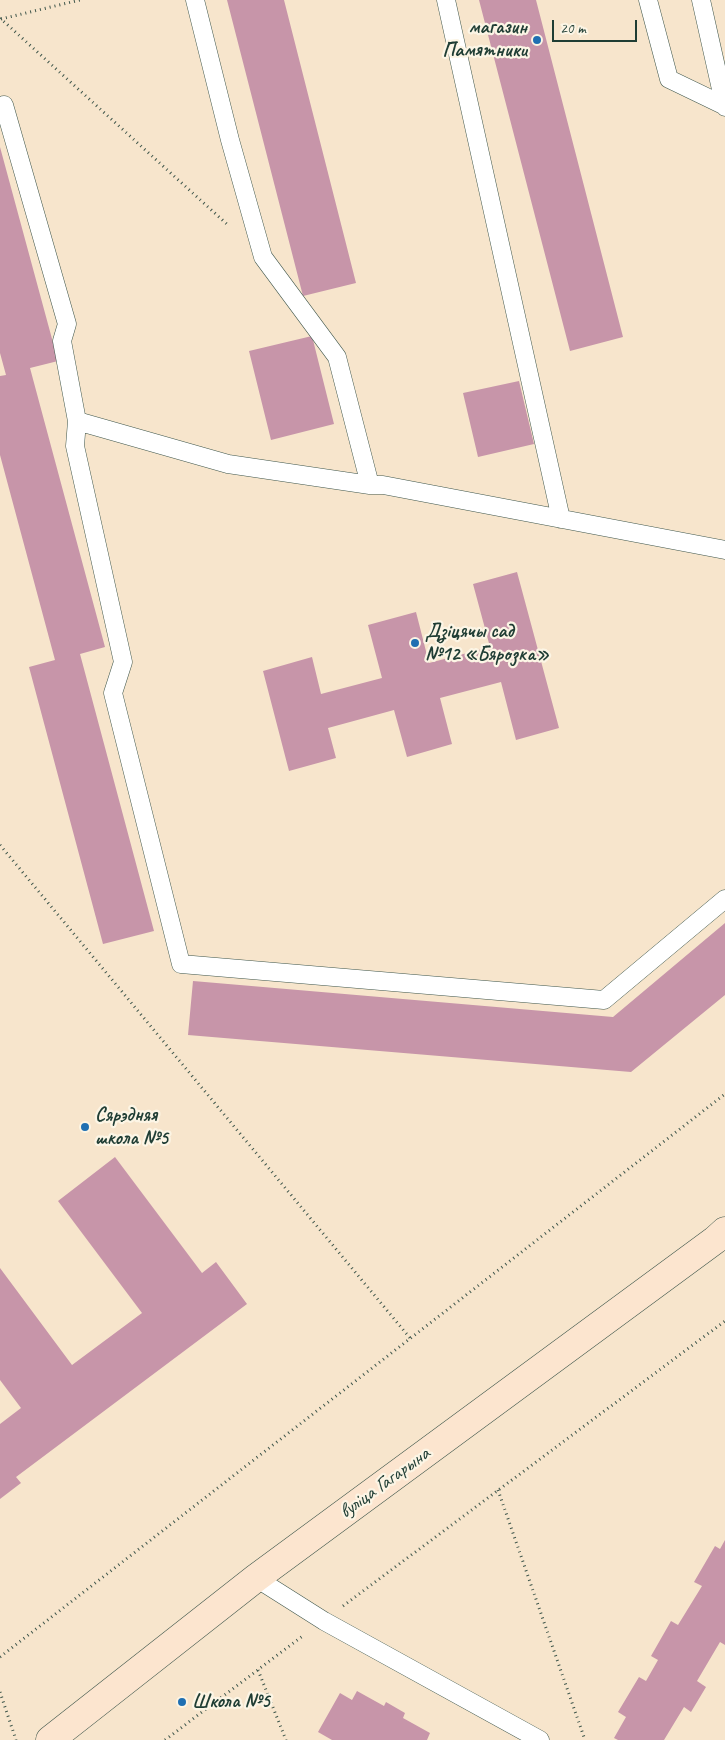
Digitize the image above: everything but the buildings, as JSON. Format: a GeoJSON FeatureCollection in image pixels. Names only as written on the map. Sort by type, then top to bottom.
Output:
{"type":"FeatureCollection","features":[{"type":"Feature","properties":{"kind":"main road","name":"вуліца Гагарына"},"geometry":{"type":"LineString","coordinates":[[50,1740],[256,1578],[722,1240]]}},
{"type":"Feature","properties":{"kind":"lane"},"geometry":{"type":"LineString","coordinates":[[195,0],[230,140],[263,257],[337,357],[370,485]]}},
{"type":"Feature","properties":{"kind":"lane"},"geometry":{"type":"LineString","coordinates":[[446,0],[561,519]]}},
{"type":"Feature","properties":{"kind":"lane"},"geometry":{"type":"LineString","coordinates":[[648,0],[669,79],[725,107]]}},
{"type":"Feature","properties":{"kind":"lane"},"geometry":{"type":"LineString","coordinates":[[701,0],[725,107]]}},
{"type":"Feature","properties":{"kind":"lane"},"geometry":{"type":"LineString","coordinates":[[4,106],[67,324],[62,341],[77,421],[75,446],[123,662],[113,693],[181,964],[604,1000],[725,899]]}},
{"type":"Feature","properties":{"kind":"lane"},"geometry":{"type":"LineString","coordinates":[[77,421],[228,464],[370,485],[383,485],[725,550]]}},
{"type":"Feature","properties":{"kind":"lane"},"geometry":{"type":"LineString","coordinates":[[256,1578],[324,1621],[540,1740]]}},
{"type":"Feature","properties":{"kind":"path"},"geometry":{"type":"LineString","coordinates":[[0,19],[80,0]]}},
{"type":"Feature","properties":{"kind":"path"},"geometry":{"type":"LineString","coordinates":[[0,19],[263,257]]}},
{"type":"Feature","properties":{"kind":"path"},"geometry":{"type":"LineString","coordinates":[[0,845],[410,1338]]}},
{"type":"Feature","properties":{"kind":"path"},"geometry":{"type":"LineString","coordinates":[[0,1657],[725,1094]]}},
{"type":"Feature","properties":{"kind":"path"},"geometry":{"type":"LineString","coordinates":[[165,1740],[725,1321]]}},
{"type":"Feature","properties":{"kind":"path"},"geometry":{"type":"LineString","coordinates":[[498,1490],[585,1740]]}},
{"type":"Feature","properties":{"kind":"path"},"geometry":{"type":"LineString","coordinates":[[258,1670],[286,1740]]}},
{"type":"Feature","properties":{"kind":"path"},"geometry":{"type":"LineString","coordinates":[[0,1692],[16,1740]]}},
{"type":"Feature","properties":{"kind":"place","name":"магазин Памятники"},"geometry":{"type":"Point","coordinates":[537,40]}},
{"type":"Feature","properties":{"kind":"place","name":"Дзіцячы сад №12 «Бярозка»"},"geometry":{"type":"Point","coordinates":[415,643]}},
{"type":"Feature","properties":{"kind":"place","name":"Сярэдняя школа №5"},"geometry":{"type":"Point","coordinates":[85,1127]}},
{"type":"Feature","properties":{"kind":"place","name":"Школа №5"},"geometry":{"type":"Point","coordinates":[182,1702]}}]}
